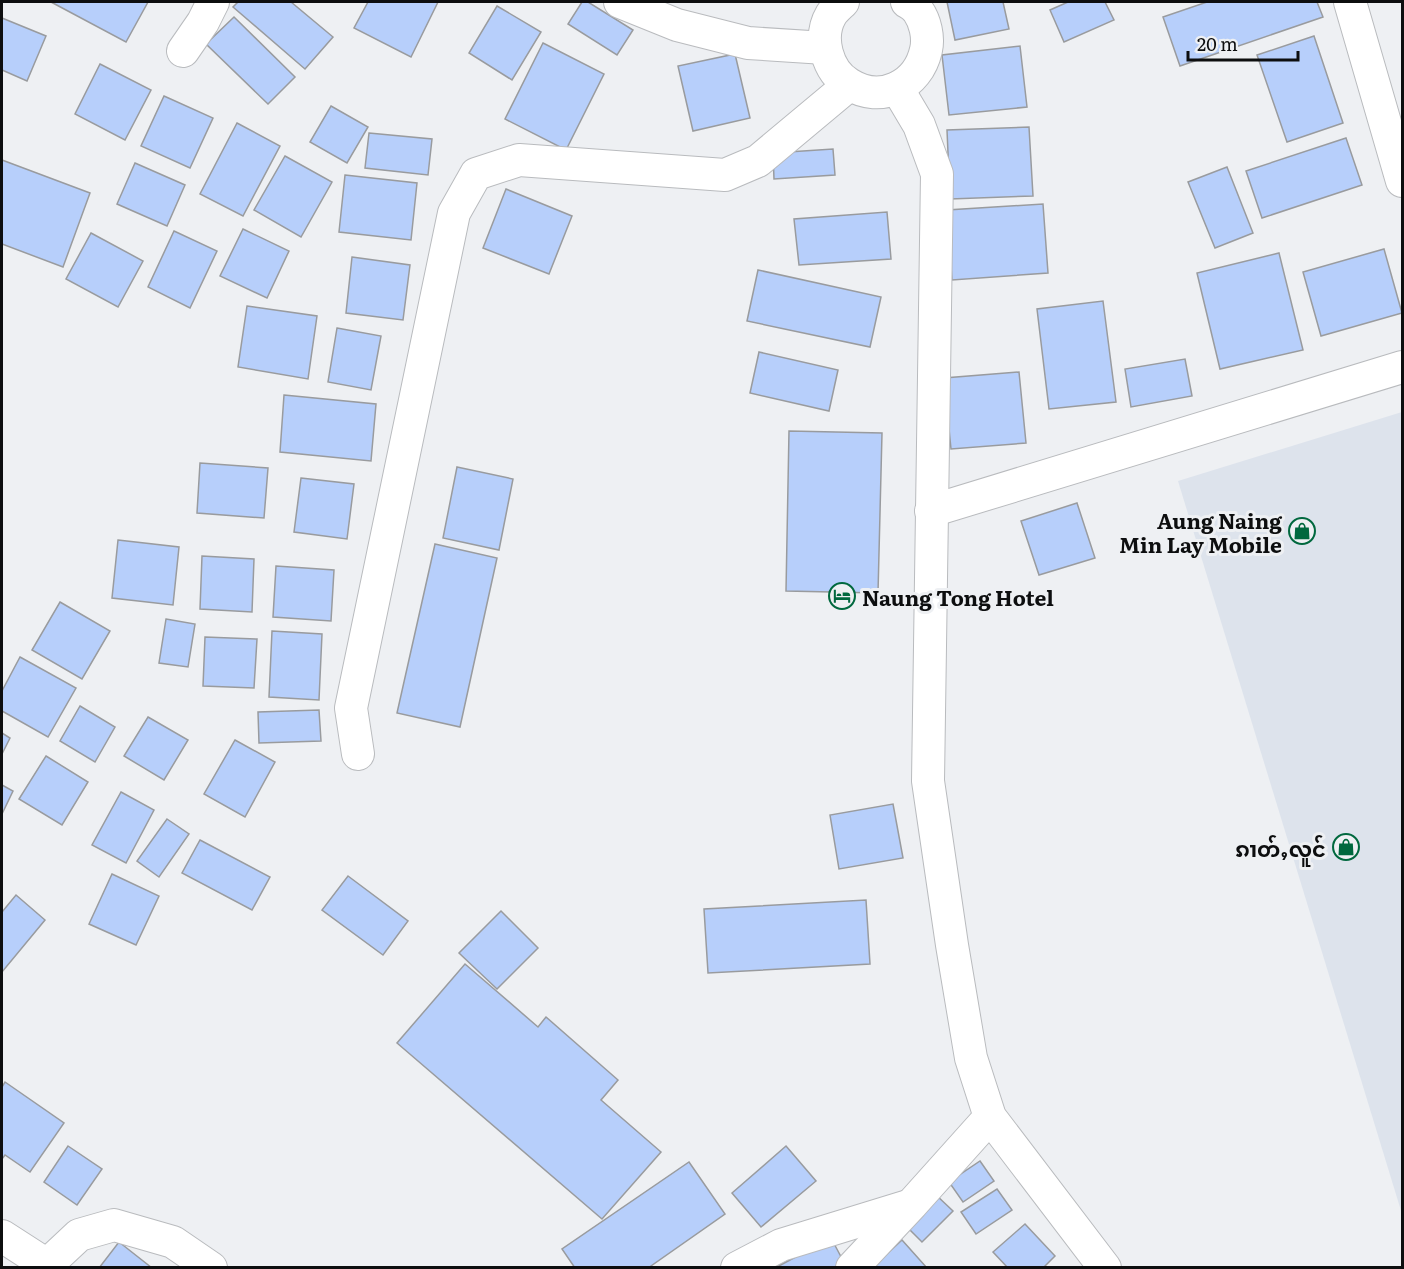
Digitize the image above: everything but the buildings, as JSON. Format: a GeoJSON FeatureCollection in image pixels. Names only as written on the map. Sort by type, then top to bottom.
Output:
{"type":"FeatureCollection","features":[{"type":"Feature","properties":{"kind":"street"},"geometry":{"type":"LineString","coordinates":[[183,51],[203,22],[213,2]]}},
{"type":"Feature","properties":{"kind":"street"},"geometry":{"type":"LineString","coordinates":[[620,2],[676,25],[748,43],[825,48]]}},
{"type":"Feature","properties":{"kind":"street"},"geometry":{"type":"LineString","coordinates":[[843,2],[831,16],[826,31],[825,48],[829,62],[839,77],[849,85],[866,91],[879,92],[906,84],[924,61],[928,44],[925,26],[917,10],[907,2]]}},
{"type":"Feature","properties":{"kind":"street"},"geometry":{"type":"LineString","coordinates":[[1350,2],[1402,181]]}},
{"type":"Feature","properties":{"kind":"street"},"geometry":{"type":"LineString","coordinates":[[358,754],[351,708],[454,213],[476,174],[519,160],[725,175],[758,161],[849,85]]}},
{"type":"Feature","properties":{"kind":"street"},"geometry":{"type":"LineString","coordinates":[[897,88],[919,125],[937,174],[928,781],[971,1058],[990,1118],[1104,1268]]}},
{"type":"Feature","properties":{"kind":"street"},"geometry":{"type":"LineString","coordinates":[[931,511],[1402,367]]}},
{"type":"Feature","properties":{"kind":"street"},"geometry":{"type":"LineString","coordinates":[[852,1268],[990,1118]]}},
{"type":"Feature","properties":{"kind":"street"},"geometry":{"type":"LineString","coordinates":[[737,1268],[781,1245],[912,1204]]}},
{"type":"Feature","properties":{"kind":"street"},"geometry":{"type":"LineString","coordinates":[[2,1236],[44,1266],[80,1235],[114,1225],[173,1242],[210,1268]]}},
{"type":"Feature","properties":{"kind":"shaded area","name":"ၵၢတ်ႇလူင်"},"geometry":{"type":"Polygon","coordinates":[[[1402,412],[1402,1214],[1178,481],[1402,412]]]}},
{"type":"Feature","properties":{"kind":"place","name":"Aung Naing Min Lay Mobile"},"geometry":{"type":"Point","coordinates":[1302,531]}},
{"type":"Feature","properties":{"kind":"place","name":"Naung Tong Hotel"},"geometry":{"type":"Point","coordinates":[842,596]}},
{"type":"Feature","properties":{"kind":"place","name":"ၵၢတ်ႇလူင်"},"geometry":{"type":"Point","coordinates":[1346,847]}}]}
